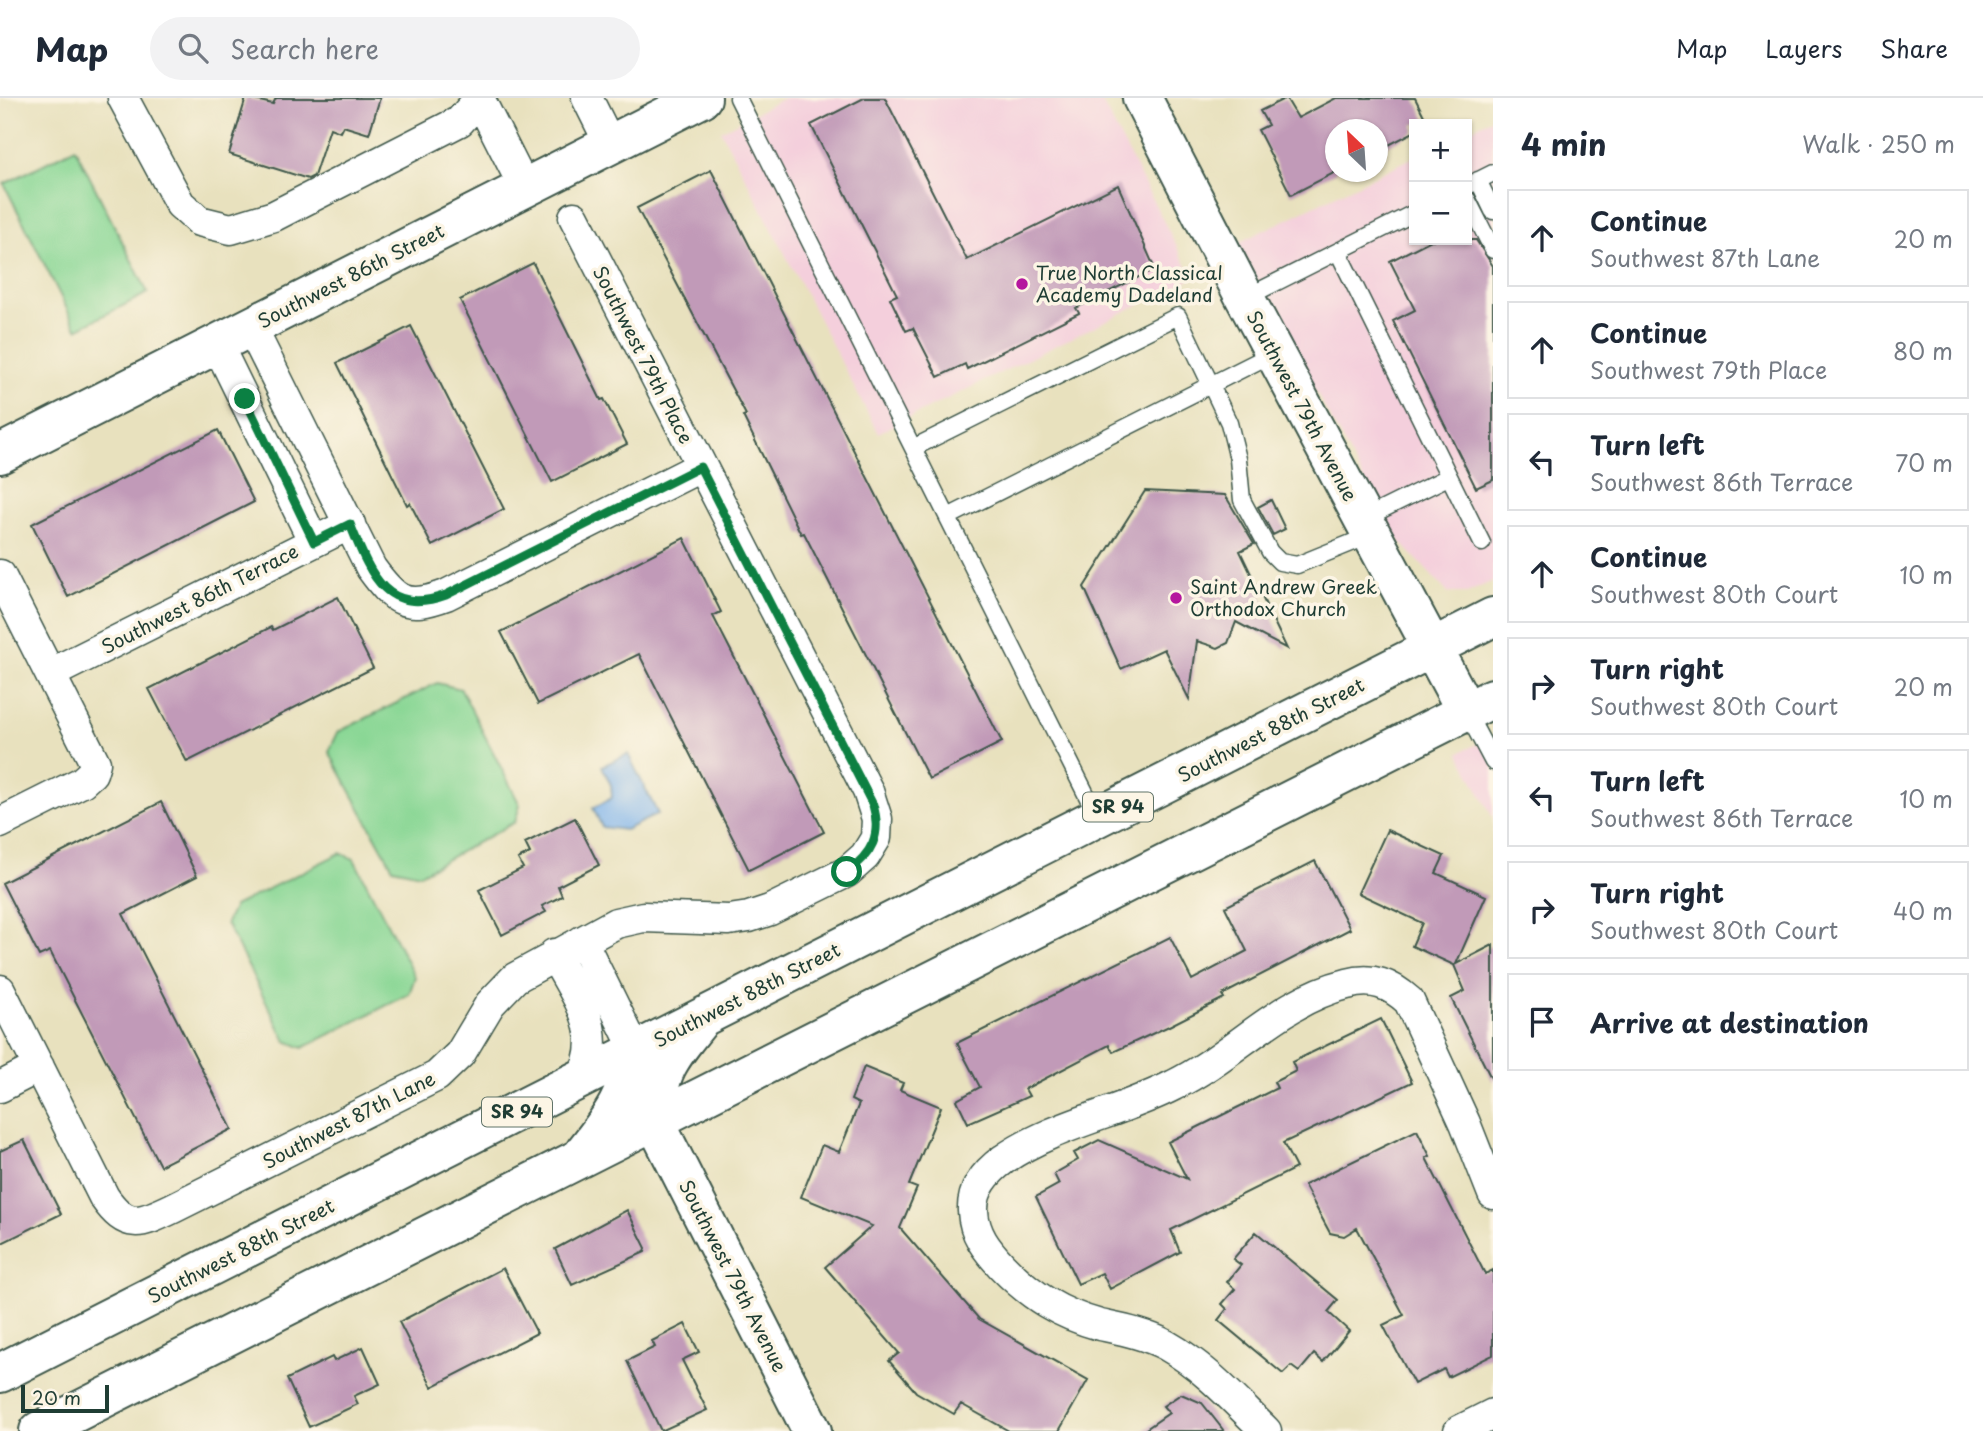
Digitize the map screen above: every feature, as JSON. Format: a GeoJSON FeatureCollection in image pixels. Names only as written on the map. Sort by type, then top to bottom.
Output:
{"type":"FeatureCollection","features":[{"type":"Feature","properties":{"kind":"main road","name":"Southwest 86th Street"},"geometry":{"type":"LineString","coordinates":[[0,454],[702,98]]}},
{"type":"Feature","properties":{"kind":"main road","name":"Southwest 79th Avenue"},"geometry":{"type":"LineString","coordinates":[[1142,98],[1245,298],[1432,648],[1480,705]]}},
{"type":"Feature","properties":{"kind":"main road","name":"Southwest 88th Street"},"geometry":{"type":"LineString","coordinates":[[0,1373],[1493,617]]}},
{"type":"Feature","properties":{"kind":"main road"},"geometry":{"type":"LineString","coordinates":[[39,1431],[1480,705]]}},
{"type":"Feature","properties":{"kind":"main road"},"geometry":{"type":"LineString","coordinates":[[654,1120],[657,1086],[672,1055],[704,1017]]}},
{"type":"Feature","properties":{"kind":"main road"},"geometry":{"type":"LineString","coordinates":[[580,1158],[618,1106],[629,1086],[636,1051]]}},
{"type":"Feature","properties":{"kind":"main road","name":"Southwest 79th Avenue"},"geometry":{"type":"LineString","coordinates":[[654,1120],[813,1431]]}},
{"type":"Feature","properties":{"kind":"street"},"geometry":{"type":"LineString","coordinates":[[122,98],[180,204],[199,220],[231,229],[274,216],[460,121],[479,98],[524,187]]}},
{"type":"Feature","properties":{"kind":"street"},"geometry":{"type":"LineString","coordinates":[[587,98],[610,144]]}},
{"type":"Feature","properties":{"kind":"street","name":"Southwest 79th Place"},"geometry":{"type":"LineString","coordinates":[[574,217],[868,790]]}},
{"type":"Feature","properties":{"kind":"street"},"geometry":{"type":"LineString","coordinates":[[251,327],[371,568],[393,595],[414,603],[446,595],[700,467]]}},
{"type":"Feature","properties":{"kind":"street"},"geometry":{"type":"LineString","coordinates":[[217,344],[314,542]]}},
{"type":"Feature","properties":{"kind":"street","name":"Southwest 86th Terrace"},"geometry":{"type":"LineString","coordinates":[[50,674],[350,524]]}},
{"type":"Feature","properties":{"kind":"street"},"geometry":{"type":"LineString","coordinates":[[0,575],[84,738],[94,768],[82,782],[0,823]]}},
{"type":"Feature","properties":{"kind":"street","name":"Southwest 87th Lane"},"geometry":{"type":"LineString","coordinates":[[0,990],[111,1207],[131,1221],[149,1220],[437,1076],[460,1054],[497,994],[514,978],[554,954],[630,919],[729,920],[749,917],[837,878],[857,865],[872,848],[877,819],[868,790]]}},
{"type":"Feature","properties":{"kind":"street"},"geometry":{"type":"LineString","coordinates":[[582,941],[636,1051]]}},
{"type":"Feature","properties":{"kind":"street"},"geometry":{"type":"LineString","coordinates":[[554,954],[591,1031],[592,1054],[580,1080]]}},
{"type":"Feature","properties":{"kind":"street"},"geometry":{"type":"LineString","coordinates":[[1266,1431],[1208,1374],[1177,1352],[1146,1336],[1074,1317],[1052,1307],[1014,1279],[981,1241],[975,1227],[974,1197],[986,1175],[1004,1160],[1060,1132],[1177,1084],[1283,1012],[1315,996],[1346,984],[1377,981],[1395,989],[1409,1002],[1465,1123],[1493,1194]]}},
{"type":"Feature","properties":{"kind":"street"},"geometry":{"type":"LineString","coordinates":[[0,1087],[39,1067]]}},
{"type":"Feature","properties":{"kind":"street"},"geometry":{"type":"LineString","coordinates":[[1459,1431],[1493,1414]]}},
{"type":"Feature","properties":{"kind":"lane"},"geometry":{"type":"LineString","coordinates":[[738,98],[1098,818]]}},
{"type":"Feature","properties":{"kind":"lane"},"geometry":{"type":"LineString","coordinates":[[1493,173],[1472,183],[1493,211]]}},
{"type":"Feature","properties":{"kind":"lane"},"geometry":{"type":"LineString","coordinates":[[1472,209],[1493,250]]}},
{"type":"Feature","properties":{"kind":"lane"},"geometry":{"type":"LineString","coordinates":[[1245,298],[1409,216]]}},
{"type":"Feature","properties":{"kind":"lane"},"geometry":{"type":"LineString","coordinates":[[1338,252],[1482,543]]}},
{"type":"Feature","properties":{"kind":"lane"},"geometry":{"type":"LineString","coordinates":[[913,448],[1178,316],[1232,432],[1241,500],[1270,552],[1280,562],[1297,565],[1367,527],[1448,477]]}},
{"type":"Feature","properties":{"kind":"lane"},"geometry":{"type":"LineString","coordinates":[[948,517],[1274,353]]}},
{"type":"Feature","properties":{"kind":"lane"},"geometry":{"type":"LineString","coordinates":[[1480,705],[1493,762]]}},
{"type":"Feature","properties":{"kind":"shaded area"},"geometry":{"type":"Polygon","coordinates":[[[784,98],[1100,98],[1193,278],[878,433],[721,131],[784,98]]]}},
{"type":"Feature","properties":{"kind":"shaded area"},"geometry":{"type":"Polygon","coordinates":[[[1493,118],[1493,581],[1467,593],[1448,593],[1393,534],[1236,244],[1363,182],[1388,182],[1388,170],[1409,159],[1409,245],[1472,245],[1472,128],[1493,118]]]}},
{"type":"Feature","properties":{"kind":"shaded area"},"geometry":{"type":"Polygon","coordinates":[[[1493,736],[1493,818],[1459,753],[1493,736]]]}},
{"type":"Feature","properties":{"kind":"green space"},"geometry":{"type":"Polygon","coordinates":[[[75,148],[148,293],[77,329],[4,184],[75,148]]]}},
{"type":"Feature","properties":{"kind":"green space"},"geometry":{"type":"Polygon","coordinates":[[[437,683],[461,689],[520,805],[515,822],[420,874],[393,868],[329,752],[338,732],[437,683]]]}},
{"type":"Feature","properties":{"kind":"green space"},"geometry":{"type":"Polygon","coordinates":[[[340,853],[354,859],[415,977],[409,994],[303,1048],[286,1041],[226,923],[234,906],[340,853]]]}},
{"type":"Feature","properties":{"kind":"water"},"geometry":{"type":"Polygon","coordinates":[[[628,754],[658,814],[625,830],[602,827],[593,808],[612,798],[611,785],[602,766],[628,754]]]}},
{"type":"Feature","properties":{"kind":"building"},"geometry":{"type":"Polygon","coordinates":[[[246,98],[273,104],[276,98],[380,98],[369,134],[343,126],[340,132],[330,128],[314,176],[308,179],[229,154],[246,98]]]}},
{"type":"Feature","properties":{"kind":"building","name":"True North Classical Academy Dadeland"},"geometry":{"type":"Polygon","coordinates":[[[864,98],[885,98],[967,260],[1118,185],[1155,269],[1076,308],[1079,313],[967,369],[965,364],[938,377],[913,328],[906,331],[890,298],[897,295],[811,125],[864,98]]]}},
{"type":"Feature","properties":{"kind":"building"},"geometry":{"type":"Polygon","coordinates":[[[1286,98],[1298,118],[1336,98],[1415,98],[1426,119],[1409,119],[1409,135],[1388,145],[1388,119],[1325,119],[1325,178],[1291,195],[1258,130],[1268,125],[1260,111],[1286,98]]]}},
{"type":"Feature","properties":{"kind":"building"},"geometry":{"type":"Polygon","coordinates":[[[711,170],[1002,742],[929,779],[804,533],[801,534],[743,416],[746,415],[637,208],[711,170]]]}},
{"type":"Feature","properties":{"kind":"building"},"geometry":{"type":"Polygon","coordinates":[[[1472,240],[1476,240],[1493,266],[1493,480],[1476,488],[1393,321],[1415,310],[1390,261],[1421,245],[1472,245],[1472,240]]]}},
{"type":"Feature","properties":{"kind":"building"},"geometry":{"type":"Polygon","coordinates":[[[533,263],[601,400],[604,399],[627,444],[552,482],[460,300],[533,263]]]}},
{"type":"Feature","properties":{"kind":"building"},"geometry":{"type":"Polygon","coordinates":[[[411,326],[504,509],[432,546],[410,503],[407,505],[337,363],[411,326]]]}},
{"type":"Feature","properties":{"kind":"building"},"geometry":{"type":"Polygon","coordinates":[[[218,430],[254,502],[68,597],[32,524],[218,430]]]}},
{"type":"Feature","properties":{"kind":"building","name":"Saint Andrew Greek Orthodox Church"},"geometry":{"type":"Polygon","coordinates":[[[1145,491],[1225,495],[1254,544],[1240,551],[1287,649],[1236,622],[1228,643],[1218,648],[1197,641],[1189,699],[1164,649],[1121,669],[1084,587],[1145,491]]]}},
{"type":"Feature","properties":{"kind":"building"},"geometry":{"type":"Polygon","coordinates":[[[1271,500],[1285,529],[1273,535],[1258,507],[1271,500]]]}},
{"type":"Feature","properties":{"kind":"building"},"geometry":{"type":"Polygon","coordinates":[[[684,538],[721,612],[713,616],[824,832],[749,870],[639,654],[538,704],[501,632],[684,538]]]}},
{"type":"Feature","properties":{"kind":"building"},"geometry":{"type":"Polygon","coordinates":[[[338,597],[373,668],[187,762],[149,689],[271,627],[273,630],[338,597]]]}},
{"type":"Feature","properties":{"kind":"building"},"geometry":{"type":"Polygon","coordinates":[[[161,802],[197,876],[123,914],[232,1129],[160,1166],[50,951],[39,956],[2,883],[161,802]]]}},
{"type":"Feature","properties":{"kind":"building"},"geometry":{"type":"Polygon","coordinates":[[[575,818],[599,865],[558,886],[562,896],[542,906],[546,912],[502,935],[479,890],[523,868],[518,859],[530,853],[525,843],[575,818]]]}},
{"type":"Feature","properties":{"kind":"building"},"geometry":{"type":"Polygon","coordinates":[[[1387,830],[1444,856],[1436,873],[1486,896],[1456,964],[1493,945],[1493,1082],[1451,998],[1465,991],[1454,965],[1412,946],[1422,923],[1358,893],[1387,830]]]}},
{"type":"Feature","properties":{"kind":"building"},"geometry":{"type":"Polygon","coordinates":[[[1315,861],[1350,929],[1222,995],[1224,998],[1169,1026],[1113,1052],[1109,1045],[1025,1089],[1029,1096],[968,1123],[957,1100],[980,1087],[957,1043],[1170,937],[1192,980],[1247,951],[1225,907],[1315,861]]]}},
{"type":"Feature","properties":{"kind":"building"},"geometry":{"type":"Polygon","coordinates":[[[1381,1019],[1412,1082],[1283,1143],[1296,1168],[1171,1230],[1180,1252],[1110,1289],[1102,1273],[1078,1284],[1036,1197],[1059,1184],[1054,1174],[1078,1160],[1074,1153],[1099,1140],[1187,1179],[1168,1142],[1277,1088],[1274,1082],[1296,1071],[1292,1062],[1381,1019]]]}},
{"type":"Feature","properties":{"kind":"building"},"geometry":{"type":"Polygon","coordinates":[[[864,1067],[903,1083],[900,1090],[941,1107],[909,1185],[917,1188],[900,1228],[979,1319],[1088,1380],[1059,1431],[1009,1431],[961,1404],[954,1414],[916,1392],[889,1361],[899,1353],[825,1267],[872,1226],[801,1197],[822,1145],[839,1152],[859,1104],[851,1100],[864,1067]]]}},
{"type":"Feature","properties":{"kind":"building"},"geometry":{"type":"Polygon","coordinates":[[[1417,1130],[1430,1156],[1426,1158],[1485,1274],[1493,1270],[1493,1355],[1448,1377],[1444,1369],[1414,1384],[1383,1325],[1404,1315],[1357,1228],[1344,1236],[1330,1233],[1304,1185],[1417,1130]]]}},
{"type":"Feature","properties":{"kind":"building"},"geometry":{"type":"Polygon","coordinates":[[[24,1140],[61,1214],[0,1244],[0,1151],[24,1140]]]}},
{"type":"Feature","properties":{"kind":"building"},"geometry":{"type":"Polygon","coordinates":[[[627,1210],[646,1248],[645,1252],[572,1285],[555,1249],[627,1210]]]}},
{"type":"Feature","properties":{"kind":"building"},"geometry":{"type":"Polygon","coordinates":[[[1256,1232],[1338,1300],[1328,1312],[1349,1331],[1323,1362],[1314,1354],[1299,1372],[1291,1366],[1283,1374],[1218,1320],[1227,1309],[1222,1304],[1235,1289],[1227,1282],[1241,1265],[1233,1259],[1256,1232]]]}},
{"type":"Feature","properties":{"kind":"building"},"geometry":{"type":"Polygon","coordinates":[[[503,1268],[537,1333],[432,1387],[399,1322],[503,1268]]]}},
{"type":"Feature","properties":{"kind":"building"},"geometry":{"type":"Polygon","coordinates":[[[685,1324],[699,1352],[682,1360],[707,1410],[661,1431],[627,1361],[655,1347],[652,1341],[685,1324]]]}},
{"type":"Feature","properties":{"kind":"building"},"geometry":{"type":"Polygon","coordinates":[[[363,1347],[380,1384],[354,1396],[358,1404],[309,1427],[287,1379],[332,1357],[334,1361],[363,1347]]]}},
{"type":"Feature","properties":{"kind":"building"},"geometry":{"type":"Polygon","coordinates":[[[1181,1394],[1202,1403],[1224,1431],[1143,1431],[1169,1413],[1163,1406],[1181,1394]]]}},
{"type":"Feature","properties":{"kind":"place","name":"True North Classical Academy Dadeland"},"geometry":{"type":"Point","coordinates":[1022,284]}},
{"type":"Feature","properties":{"kind":"place","name":"Saint Andrew Greek Orthodox Church"},"geometry":{"type":"Point","coordinates":[1176,598]}},
{"type":"Feature","properties":{"kind":"route"},"geometry":{"type":"LineString","coordinates":[[245,399],[314,542],[350,524],[360,550],[371,568],[393,595],[408,603],[422,603],[446,595],[700,467],[868,790],[877,819],[876,838],[872,848],[847,872]]}}]}
